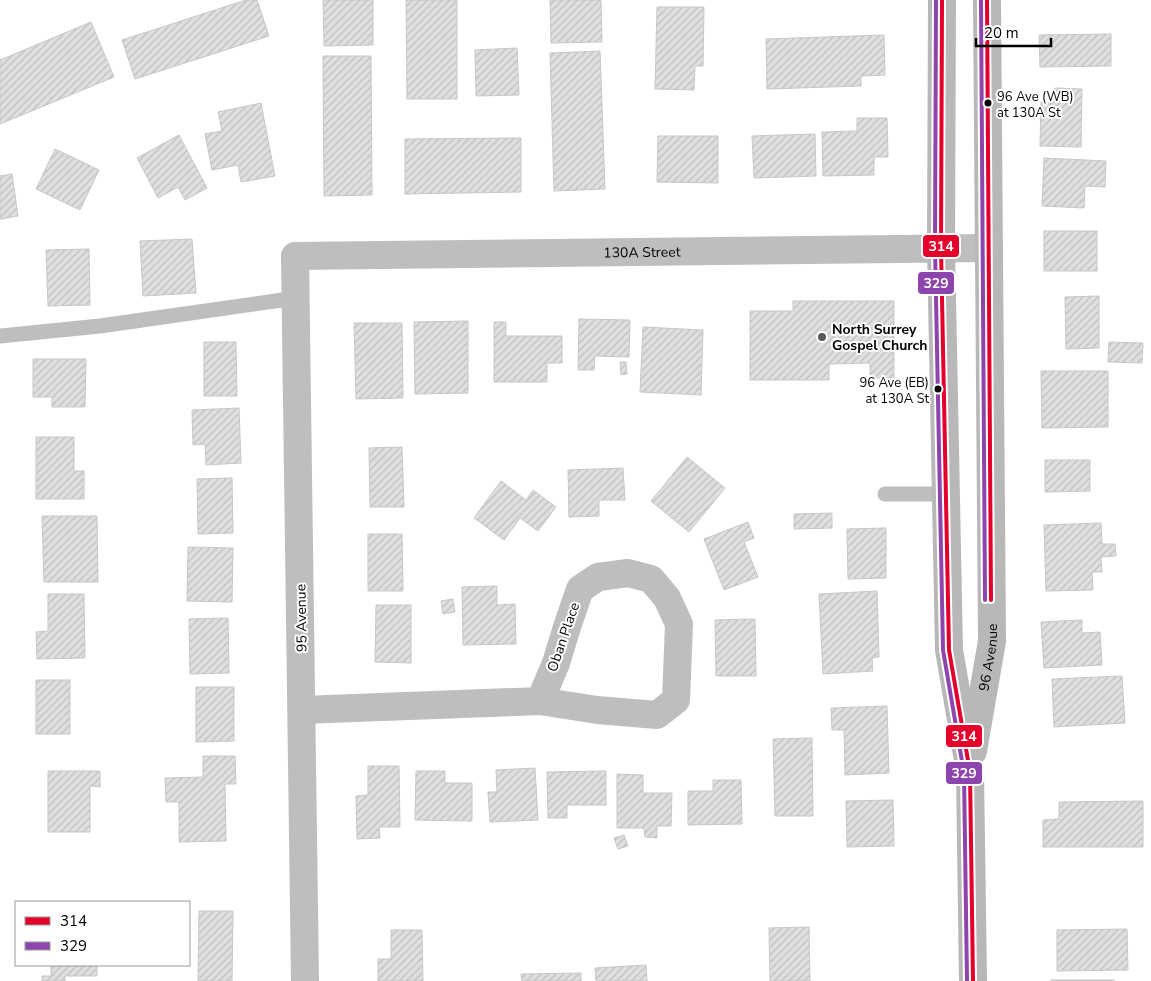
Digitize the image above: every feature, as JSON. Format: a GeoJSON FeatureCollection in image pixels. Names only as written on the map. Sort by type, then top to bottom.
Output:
{"type":"FeatureCollection","features":[{"type":"Feature","properties":{"kind":"main road","name":"96 Avenue"},"geometry":{"type":"LineString","coordinates":[[942,0],[941,248],[949,650],[970,772],[973,981]]}},
{"type":"Feature","properties":{"kind":"main road","name":"96 Avenue"},"geometry":{"type":"LineString","coordinates":[[970,772],[992,641],[987,0]]}},
{"type":"Feature","properties":{"kind":"street","name":"130A Street"},"geometry":{"type":"LineString","coordinates":[[295,256],[989,248]]}},
{"type":"Feature","properties":{"kind":"street","name":"95 Avenue"},"geometry":{"type":"LineString","coordinates":[[295,256],[305,981]]}},
{"type":"Feature","properties":{"kind":"street","name":"Oban Place"},"geometry":{"type":"LineString","coordinates":[[302,710],[540,701],[597,710],[657,715],[676,700],[679,624],[667,598],[651,579],[628,573],[598,577],[580,589],[556,663],[540,701]]}},
{"type":"Feature","properties":{"kind":"lane"},"geometry":{"type":"LineString","coordinates":[[0,336],[100,326],[296,298]]}},
{"type":"Feature","properties":{"kind":"lane"},"geometry":{"type":"LineString","coordinates":[[885,494],[946,494]]}},
{"type":"Feature","properties":{"kind":"building"},"geometry":{"type":"Polygon","coordinates":[[[246,0],[257,0],[269,36],[135,79],[122,40],[246,0]]]}},
{"type":"Feature","properties":{"kind":"building"},"geometry":{"type":"Polygon","coordinates":[[[323,0],[373,0],[373,45],[324,46],[323,0]]]}},
{"type":"Feature","properties":{"kind":"building"},"geometry":{"type":"Polygon","coordinates":[[[406,0],[457,0],[457,99],[407,99],[406,0]]]}},
{"type":"Feature","properties":{"kind":"building"},"geometry":{"type":"Polygon","coordinates":[[[550,0],[601,0],[602,42],[551,43],[550,0]]]}},
{"type":"Feature","properties":{"kind":"building"},"geometry":{"type":"Polygon","coordinates":[[[657,7],[704,7],[703,66],[695,66],[694,90],[655,89],[657,7]]]}},
{"type":"Feature","properties":{"kind":"building"},"geometry":{"type":"Polygon","coordinates":[[[91,22],[114,77],[0,124],[0,60],[91,22]]]}},
{"type":"Feature","properties":{"kind":"building"},"geometry":{"type":"Polygon","coordinates":[[[1111,34],[1111,66],[1040,67],[1039,35],[1111,34]]]}},
{"type":"Feature","properties":{"kind":"building"},"geometry":{"type":"Polygon","coordinates":[[[884,35],[885,75],[861,76],[861,86],[767,89],[766,39],[884,35]]]}},
{"type":"Feature","properties":{"kind":"building"},"geometry":{"type":"Polygon","coordinates":[[[517,48],[519,95],[476,96],[475,50],[517,48]]]}},
{"type":"Feature","properties":{"kind":"building"},"geometry":{"type":"Polygon","coordinates":[[[600,51],[605,189],[554,191],[550,53],[600,51]]]}},
{"type":"Feature","properties":{"kind":"building"},"geometry":{"type":"Polygon","coordinates":[[[323,56],[371,56],[372,195],[324,196],[323,56]]]}},
{"type":"Feature","properties":{"kind":"building"},"geometry":{"type":"Polygon","coordinates":[[[1055,88],[1082,89],[1081,147],[1040,146],[1041,102],[1054,103],[1055,88]]]}},
{"type":"Feature","properties":{"kind":"building"},"geometry":{"type":"Polygon","coordinates":[[[261,103],[275,176],[241,182],[238,165],[212,170],[205,134],[222,131],[218,112],[261,103]]]}},
{"type":"Feature","properties":{"kind":"building"},"geometry":{"type":"Polygon","coordinates":[[[857,118],[887,118],[888,157],[874,157],[874,175],[823,176],[822,132],[857,131],[857,118]]]}},
{"type":"Feature","properties":{"kind":"building"},"geometry":{"type":"Polygon","coordinates":[[[815,134],[816,176],[754,178],[752,136],[815,134]]]}},
{"type":"Feature","properties":{"kind":"building"},"geometry":{"type":"Polygon","coordinates":[[[179,135],[207,188],[185,200],[178,187],[158,198],[137,158],[179,135]]]}},
{"type":"Feature","properties":{"kind":"building"},"geometry":{"type":"Polygon","coordinates":[[[658,136],[718,136],[718,183],[657,182],[658,136]]]}},
{"type":"Feature","properties":{"kind":"building"},"geometry":{"type":"Polygon","coordinates":[[[521,138],[521,192],[405,194],[405,139],[521,138]]]}},
{"type":"Feature","properties":{"kind":"building"},"geometry":{"type":"Polygon","coordinates":[[[55,149],[99,170],[80,210],[36,189],[55,149]]]}},
{"type":"Feature","properties":{"kind":"building"},"geometry":{"type":"Polygon","coordinates":[[[1044,158],[1106,161],[1105,187],[1085,186],[1084,208],[1042,206],[1044,158]]]}},
{"type":"Feature","properties":{"kind":"building"},"geometry":{"type":"Polygon","coordinates":[[[12,174],[18,216],[0,219],[0,176],[12,174]]]}},
{"type":"Feature","properties":{"kind":"building"},"geometry":{"type":"Polygon","coordinates":[[[1044,231],[1097,231],[1097,271],[1044,271],[1044,231]]]}},
{"type":"Feature","properties":{"kind":"building"},"geometry":{"type":"Polygon","coordinates":[[[192,239],[196,293],[143,296],[140,241],[192,239]]]}},
{"type":"Feature","properties":{"kind":"building"},"geometry":{"type":"Polygon","coordinates":[[[89,249],[90,305],[48,306],[46,250],[89,249]]]}},
{"type":"Feature","properties":{"kind":"building"},"geometry":{"type":"Polygon","coordinates":[[[1099,296],[1099,348],[1066,349],[1065,297],[1099,296]]]}},
{"type":"Feature","properties":{"kind":"building","name":"North Surrey Gospel Church"},"geometry":{"type":"Polygon","coordinates":[[[793,301],[894,301],[894,378],[870,378],[870,363],[829,364],[829,380],[750,380],[750,311],[793,311],[793,301]]]}},
{"type":"Feature","properties":{"kind":"building"},"geometry":{"type":"Polygon","coordinates":[[[579,319],[630,320],[629,357],[595,356],[594,370],[578,370],[579,319]]]}},
{"type":"Feature","properties":{"kind":"building"},"geometry":{"type":"Polygon","coordinates":[[[468,321],[468,393],[415,394],[414,322],[468,321]]]}},
{"type":"Feature","properties":{"kind":"building"},"geometry":{"type":"Polygon","coordinates":[[[494,322],[506,322],[506,336],[562,336],[562,363],[547,363],[547,382],[494,382],[494,322]]]}},
{"type":"Feature","properties":{"kind":"building"},"geometry":{"type":"Polygon","coordinates":[[[354,323],[402,323],[403,398],[356,399],[354,323]]]}},
{"type":"Feature","properties":{"kind":"building"},"geometry":{"type":"Polygon","coordinates":[[[643,327],[703,330],[701,395],[640,392],[643,327]]]}},
{"type":"Feature","properties":{"kind":"building"},"geometry":{"type":"Polygon","coordinates":[[[204,342],[236,342],[237,396],[204,396],[204,342]]]}},
{"type":"Feature","properties":{"kind":"building"},"geometry":{"type":"Polygon","coordinates":[[[1109,342],[1143,343],[1142,363],[1108,362],[1109,342]]]}},
{"type":"Feature","properties":{"kind":"building"},"geometry":{"type":"Polygon","coordinates":[[[33,359],[86,359],[85,407],[52,407],[52,397],[33,397],[33,359]]]}},
{"type":"Feature","properties":{"kind":"building"},"geometry":{"type":"Polygon","coordinates":[[[620,362],[626,362],[627,374],[621,375],[620,362]]]}},
{"type":"Feature","properties":{"kind":"building"},"geometry":{"type":"Polygon","coordinates":[[[1041,371],[1108,371],[1108,427],[1042,428],[1041,371]]]}},
{"type":"Feature","properties":{"kind":"building"},"geometry":{"type":"Polygon","coordinates":[[[239,408],[241,463],[206,465],[205,444],[193,445],[192,410],[239,408]]]}},
{"type":"Feature","properties":{"kind":"building"},"geometry":{"type":"Polygon","coordinates":[[[36,437],[74,437],[74,471],[84,471],[84,499],[36,499],[36,437]]]}},
{"type":"Feature","properties":{"kind":"building"},"geometry":{"type":"Polygon","coordinates":[[[402,447],[404,507],[370,507],[369,448],[402,447]]]}},
{"type":"Feature","properties":{"kind":"building"},"geometry":{"type":"Polygon","coordinates":[[[687,457],[725,488],[689,532],[651,501],[687,457]]]}},
{"type":"Feature","properties":{"kind":"building"},"geometry":{"type":"Polygon","coordinates":[[[1045,460],[1090,460],[1090,491],[1045,492],[1045,460]]]}},
{"type":"Feature","properties":{"kind":"building"},"geometry":{"type":"Polygon","coordinates":[[[623,468],[625,500],[599,500],[599,516],[569,517],[568,470],[623,468]]]}},
{"type":"Feature","properties":{"kind":"building"},"geometry":{"type":"Polygon","coordinates":[[[232,478],[233,533],[198,534],[197,479],[232,478]]]}},
{"type":"Feature","properties":{"kind":"building"},"geometry":{"type":"Polygon","coordinates":[[[501,481],[526,500],[533,490],[556,507],[538,531],[520,518],[504,540],[474,518],[501,481]]]}},
{"type":"Feature","properties":{"kind":"building"},"geometry":{"type":"Polygon","coordinates":[[[832,513],[832,528],[794,529],[794,514],[832,513]]]}},
{"type":"Feature","properties":{"kind":"building"},"geometry":{"type":"Polygon","coordinates":[[[42,516],[97,516],[98,582],[44,582],[42,516]]]}},
{"type":"Feature","properties":{"kind":"building"},"geometry":{"type":"Polygon","coordinates":[[[748,522],[754,538],[744,542],[758,577],[724,590],[704,539],[748,522]]]}},
{"type":"Feature","properties":{"kind":"building"},"geometry":{"type":"Polygon","coordinates":[[[1101,523],[1102,544],[1115,544],[1116,556],[1101,557],[1102,572],[1092,572],[1093,590],[1046,591],[1044,525],[1101,523]]]}},
{"type":"Feature","properties":{"kind":"building"},"geometry":{"type":"Polygon","coordinates":[[[886,528],[886,578],[848,579],[847,529],[886,528]]]}},
{"type":"Feature","properties":{"kind":"building"},"geometry":{"type":"Polygon","coordinates":[[[368,534],[402,534],[403,591],[368,591],[368,534]]]}},
{"type":"Feature","properties":{"kind":"building"},"geometry":{"type":"Polygon","coordinates":[[[188,547],[233,548],[232,602],[187,601],[188,547]]]}},
{"type":"Feature","properties":{"kind":"building"},"geometry":{"type":"Polygon","coordinates":[[[497,586],[497,605],[515,604],[516,644],[463,645],[462,587],[497,586]]]}},
{"type":"Feature","properties":{"kind":"building"},"geometry":{"type":"Polygon","coordinates":[[[877,591],[879,657],[872,658],[873,671],[823,674],[819,594],[877,591]]]}},
{"type":"Feature","properties":{"kind":"building"},"geometry":{"type":"Polygon","coordinates":[[[48,594],[84,594],[85,658],[37,659],[36,632],[48,631],[48,594]]]}},
{"type":"Feature","properties":{"kind":"building"},"geometry":{"type":"Polygon","coordinates":[[[453,599],[455,612],[443,614],[441,601],[453,599]]]}},
{"type":"Feature","properties":{"kind":"building"},"geometry":{"type":"Polygon","coordinates":[[[376,605],[411,605],[411,663],[375,662],[376,605]]]}},
{"type":"Feature","properties":{"kind":"building"},"geometry":{"type":"Polygon","coordinates":[[[228,618],[229,673],[190,674],[189,619],[228,618]]]}},
{"type":"Feature","properties":{"kind":"building"},"geometry":{"type":"Polygon","coordinates":[[[755,619],[756,676],[716,676],[715,620],[755,619]]]}},
{"type":"Feature","properties":{"kind":"building"},"geometry":{"type":"Polygon","coordinates":[[[1082,620],[1082,633],[1100,632],[1102,665],[1044,668],[1041,622],[1082,620]]]}},
{"type":"Feature","properties":{"kind":"building"},"geometry":{"type":"Polygon","coordinates":[[[1122,676],[1125,723],[1054,727],[1052,679],[1122,676]]]}},
{"type":"Feature","properties":{"kind":"building"},"geometry":{"type":"Polygon","coordinates":[[[36,680],[70,680],[70,734],[36,734],[36,680]]]}},
{"type":"Feature","properties":{"kind":"building"},"geometry":{"type":"Polygon","coordinates":[[[196,687],[234,687],[234,741],[196,742],[196,687]]]}},
{"type":"Feature","properties":{"kind":"building"},"geometry":{"type":"Polygon","coordinates":[[[887,706],[889,773],[845,775],[844,730],[832,730],[831,708],[887,706]]]}},
{"type":"Feature","properties":{"kind":"building"},"geometry":{"type":"Polygon","coordinates":[[[812,738],[813,816],[775,816],[773,739],[812,738]]]}},
{"type":"Feature","properties":{"kind":"building"},"geometry":{"type":"Polygon","coordinates":[[[203,756],[235,756],[236,784],[225,784],[226,841],[179,842],[179,802],[166,802],[165,778],[203,777],[203,756]]]}},
{"type":"Feature","properties":{"kind":"building"},"geometry":{"type":"Polygon","coordinates":[[[368,766],[399,766],[400,827],[379,827],[380,838],[357,839],[356,796],[368,795],[368,766]]]}},
{"type":"Feature","properties":{"kind":"building"},"geometry":{"type":"Polygon","coordinates":[[[535,768],[538,820],[490,822],[488,792],[497,792],[496,770],[535,768]]]}},
{"type":"Feature","properties":{"kind":"building"},"geometry":{"type":"Polygon","coordinates":[[[48,771],[100,771],[100,787],[90,786],[90,832],[48,832],[48,771]]]}},
{"type":"Feature","properties":{"kind":"building"},"geometry":{"type":"Polygon","coordinates":[[[416,771],[445,771],[445,783],[472,783],[472,821],[415,820],[416,771]]]}},
{"type":"Feature","properties":{"kind":"building"},"geometry":{"type":"Polygon","coordinates":[[[606,771],[606,805],[567,805],[567,818],[548,818],[547,772],[606,771]]]}},
{"type":"Feature","properties":{"kind":"building"},"geometry":{"type":"Polygon","coordinates":[[[617,774],[643,775],[643,793],[672,793],[671,826],[657,826],[657,838],[645,837],[644,828],[617,828],[617,774]]]}},
{"type":"Feature","properties":{"kind":"building"},"geometry":{"type":"Polygon","coordinates":[[[713,780],[741,780],[742,824],[688,825],[688,791],[713,791],[713,780]]]}},
{"type":"Feature","properties":{"kind":"building"},"geometry":{"type":"Polygon","coordinates":[[[893,800],[894,846],[847,847],[846,801],[893,800]]]}},
{"type":"Feature","properties":{"kind":"building"},"geometry":{"type":"Polygon","coordinates":[[[1143,801],[1143,847],[1043,847],[1043,820],[1059,819],[1059,802],[1143,801]]]}},
{"type":"Feature","properties":{"kind":"building"},"geometry":{"type":"Polygon","coordinates":[[[624,835],[628,846],[618,849],[614,838],[624,835]]]}},
{"type":"Feature","properties":{"kind":"building"},"geometry":{"type":"Polygon","coordinates":[[[199,911],[233,911],[232,981],[198,981],[199,911]]]}},
{"type":"Feature","properties":{"kind":"building"},"geometry":{"type":"Polygon","coordinates":[[[809,927],[810,981],[770,981],[769,928],[809,927]]]}},
{"type":"Feature","properties":{"kind":"building"},"geometry":{"type":"Polygon","coordinates":[[[1127,929],[1128,970],[1057,971],[1057,930],[1127,929]]]}},
{"type":"Feature","properties":{"kind":"building"},"geometry":{"type":"Polygon","coordinates":[[[391,930],[422,930],[423,981],[378,981],[378,959],[391,959],[391,930]]]}},
{"type":"Feature","properties":{"kind":"building"},"geometry":{"type":"Polygon","coordinates":[[[646,965],[647,981],[596,981],[595,968],[646,965]]]}},
{"type":"Feature","properties":{"kind":"building"},"geometry":{"type":"Polygon","coordinates":[[[51,966],[97,966],[97,976],[65,976],[65,981],[42,981],[42,976],[51,976],[51,966]]]}},
{"type":"Feature","properties":{"kind":"building"},"geometry":{"type":"Polygon","coordinates":[[[581,973],[581,981],[522,981],[521,974],[581,973]]]}},
{"type":"Feature","properties":{"kind":"building"},"geometry":{"type":"Polygon","coordinates":[[[1114,980],[1114,981],[1051,981],[1114,980]]]}},
{"type":"Feature","properties":{"kind":"transit line","name":"329"},"geometry":{"type":"LineString","coordinates":[[936,0],[935,248],[943,650],[964,773],[967,981]]}},
{"type":"Feature","properties":{"kind":"transit line","name":"314"},"geometry":{"type":"LineString","coordinates":[[942,0],[941,248],[949,650],[970,772],[973,981]]}},
{"type":"Feature","properties":{"kind":"transit line","name":"329"},"geometry":{"type":"LineString","coordinates":[[981,0],[985,600]]}},
{"type":"Feature","properties":{"kind":"transit line","name":"314"},"geometry":{"type":"LineString","coordinates":[[987,0],[991,600]]}},
{"type":"Feature","properties":{"kind":"place","name":"96 Ave (WB) at 130A St"},"geometry":{"type":"Point","coordinates":[988,103]}},
{"type":"Feature","properties":{"kind":"place","name":"North Surrey Gospel Church"},"geometry":{"type":"Point","coordinates":[822,337]}},
{"type":"Feature","properties":{"kind":"place","name":"96 Ave (EB) at 130A St"},"geometry":{"type":"Point","coordinates":[938,389]}}]}
